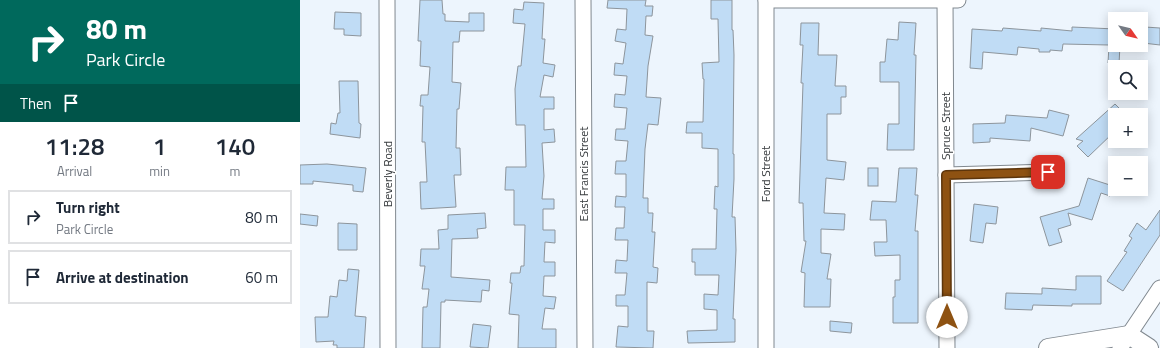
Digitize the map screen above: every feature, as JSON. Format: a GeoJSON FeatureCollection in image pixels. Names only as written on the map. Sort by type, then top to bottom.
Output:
{"type":"FeatureCollection","features":[{"type":"Feature","properties":{"kind":"main road"},"geometry":{"type":"LineString","coordinates":[[1048,348],[1124,341],[1149,348]]}},
{"type":"Feature","properties":{"kind":"street","name":"Beverly Road"},"geometry":{"type":"LineString","coordinates":[[388,0],[388,348]]}},
{"type":"Feature","properties":{"kind":"street","name":"East Francis Street"},"geometry":{"type":"LineString","coordinates":[[583,0],[585,348]]}},
{"type":"Feature","properties":{"kind":"street"},"geometry":{"type":"LineString","coordinates":[[766,0],[958,0]]}},
{"type":"Feature","properties":{"kind":"street","name":"Ford Street"},"geometry":{"type":"LineString","coordinates":[[766,0],[766,348]]}},
{"type":"Feature","properties":{"kind":"street","name":"Spruce Street"},"geometry":{"type":"LineString","coordinates":[[945,0],[947,348]]}},
{"type":"Feature","properties":{"kind":"street"},"geometry":{"type":"LineString","coordinates":[[946,175],[1048,172]]}},
{"type":"Feature","properties":{"kind":"street"},"geometry":{"type":"LineString","coordinates":[[1124,341],[1160,288]]}},
{"type":"Feature","properties":{"kind":"building"},"geometry":{"type":"Polygon","coordinates":[[[420,0],[442,0],[445,21],[469,22],[469,13],[484,13],[484,31],[460,31],[459,42],[453,42],[452,82],[461,83],[459,109],[457,109],[456,148],[460,148],[461,175],[454,175],[456,207],[421,209],[420,182],[427,182],[425,142],[422,142],[423,106],[420,106],[421,95],[428,95],[430,67],[420,66],[421,41],[418,41],[420,0]]]}},
{"type":"Feature","properties":{"kind":"building"},"geometry":{"type":"Polygon","coordinates":[[[608,0],[646,0],[645,6],[653,6],[652,16],[646,16],[645,35],[653,36],[648,66],[646,97],[661,98],[658,125],[648,124],[645,149],[643,198],[648,198],[648,213],[653,213],[652,232],[655,232],[653,267],[658,268],[657,283],[647,282],[647,331],[654,331],[653,348],[616,347],[618,326],[628,327],[628,306],[616,306],[616,295],[625,295],[627,273],[615,273],[616,260],[627,261],[628,240],[615,240],[616,228],[624,228],[625,207],[615,207],[616,196],[626,197],[626,174],[615,174],[616,161],[626,161],[628,141],[615,140],[616,129],[625,129],[627,108],[614,107],[615,94],[625,95],[627,76],[614,75],[615,63],[623,64],[626,43],[615,41],[617,29],[626,30],[627,9],[607,8],[608,0]]]}},
{"type":"Feature","properties":{"kind":"building"},"geometry":{"type":"Polygon","coordinates":[[[711,0],[732,0],[734,55],[734,179],[732,217],[735,217],[736,250],[733,319],[735,319],[735,342],[688,343],[687,331],[717,330],[717,310],[704,309],[704,294],[718,295],[719,275],[695,275],[695,262],[692,262],[692,249],[716,249],[717,209],[714,209],[715,186],[718,187],[718,149],[702,148],[702,133],[686,133],[687,122],[703,122],[704,79],[702,63],[719,62],[718,19],[711,19],[711,0]]]}},
{"type":"Feature","properties":{"kind":"building"},"geometry":{"type":"Polygon","coordinates":[[[524,2],[544,3],[542,39],[545,39],[543,63],[555,65],[553,77],[544,75],[540,97],[554,97],[554,109],[544,109],[544,130],[554,129],[555,142],[542,143],[544,176],[542,199],[554,199],[554,209],[543,209],[543,230],[555,230],[555,243],[545,242],[544,262],[555,262],[555,276],[544,276],[543,296],[556,297],[554,309],[545,308],[542,329],[556,329],[556,348],[518,348],[519,315],[509,314],[512,283],[510,283],[511,273],[520,273],[521,266],[524,266],[525,225],[514,225],[514,190],[505,190],[506,167],[526,167],[525,125],[516,125],[515,89],[518,66],[521,66],[525,24],[513,23],[514,9],[523,10],[524,2]]]}},
{"type":"Feature","properties":{"kind":"building"},"geometry":{"type":"Polygon","coordinates":[[[335,12],[361,13],[361,36],[344,35],[344,29],[334,29],[335,12]]]}},
{"type":"Feature","properties":{"kind":"building"},"geometry":{"type":"Polygon","coordinates":[[[899,22],[916,23],[914,55],[916,55],[914,150],[887,150],[888,124],[899,124],[899,82],[880,82],[880,62],[885,62],[887,39],[898,40],[899,22]]]}},
{"type":"Feature","properties":{"kind":"building"},"geometry":{"type":"Polygon","coordinates":[[[801,23],[819,23],[818,55],[837,55],[835,86],[846,86],[846,97],[841,97],[841,114],[827,114],[827,160],[846,162],[844,180],[826,178],[824,213],[845,214],[844,230],[821,229],[821,253],[831,254],[827,279],[831,279],[830,307],[804,307],[805,273],[801,272],[806,241],[804,241],[803,203],[799,203],[803,83],[801,83],[803,45],[800,45],[801,23]]]}},
{"type":"Feature","properties":{"kind":"building"},"geometry":{"type":"Polygon","coordinates":[[[1072,27],[1108,29],[1108,45],[1063,44],[1062,51],[1050,50],[1050,52],[1039,52],[1039,49],[1018,47],[1017,55],[983,52],[982,69],[970,68],[972,29],[1002,31],[1003,28],[1041,31],[1041,28],[1072,31],[1072,27]]]}},
{"type":"Feature","properties":{"kind":"building"},"geometry":{"type":"Polygon","coordinates":[[[1148,27],[1160,28],[1160,45],[1148,44],[1148,27]]]}},
{"type":"Feature","properties":{"kind":"building"},"geometry":{"type":"Polygon","coordinates":[[[1109,52],[1120,52],[1119,60],[1108,60],[1109,52]]]}},
{"type":"Feature","properties":{"kind":"building"},"geometry":{"type":"Polygon","coordinates":[[[339,81],[358,81],[359,123],[361,124],[360,138],[330,134],[331,123],[336,124],[338,113],[340,113],[339,81]]]}},
{"type":"Feature","properties":{"kind":"building"},"geometry":{"type":"Polygon","coordinates":[[[1115,104],[1119,108],[1111,108],[1115,104]]]}},
{"type":"Feature","properties":{"kind":"building"},"geometry":{"type":"Polygon","coordinates":[[[1049,110],[1069,115],[1063,136],[1031,128],[1030,141],[990,138],[990,142],[973,143],[973,124],[1005,123],[1006,115],[1047,118],[1049,110]]]}},
{"type":"Feature","properties":{"kind":"building"},"geometry":{"type":"Polygon","coordinates":[[[1108,110],[1108,138],[1088,157],[1077,146],[1083,141],[1076,139],[1108,110]]]}},
{"type":"Feature","properties":{"kind":"building"},"geometry":{"type":"Polygon","coordinates":[[[327,164],[366,168],[363,192],[353,191],[353,185],[313,181],[313,184],[300,184],[300,165],[327,164]]]}},
{"type":"Feature","properties":{"kind":"building"},"geometry":{"type":"Polygon","coordinates":[[[868,168],[878,168],[878,186],[868,186],[868,168]]]}},
{"type":"Feature","properties":{"kind":"building"},"geometry":{"type":"Polygon","coordinates":[[[899,168],[917,168],[915,195],[918,195],[915,231],[918,231],[918,323],[893,323],[893,297],[895,297],[895,280],[900,280],[900,255],[875,256],[874,242],[887,242],[886,220],[870,220],[872,201],[896,202],[899,168]]]}},
{"type":"Feature","properties":{"kind":"building"},"geometry":{"type":"Polygon","coordinates":[[[1088,178],[1108,184],[1108,195],[1101,193],[1092,220],[1068,213],[1071,225],[1058,229],[1062,242],[1049,246],[1040,217],[1079,206],[1088,178]]]}},
{"type":"Feature","properties":{"kind":"building"},"geometry":{"type":"Polygon","coordinates":[[[974,204],[998,207],[996,224],[986,223],[983,243],[970,241],[974,204]]]}},
{"type":"Feature","properties":{"kind":"building"},"geometry":{"type":"Polygon","coordinates":[[[1160,210],[1160,235],[1123,291],[1107,281],[1127,252],[1124,251],[1132,238],[1129,236],[1137,223],[1146,230],[1160,210]]]}},
{"type":"Feature","properties":{"kind":"building"},"geometry":{"type":"Polygon","coordinates":[[[485,213],[486,228],[477,229],[478,238],[452,239],[451,277],[490,280],[489,291],[482,290],[481,302],[445,300],[445,302],[441,302],[440,348],[422,348],[423,307],[427,307],[429,289],[422,289],[425,266],[420,266],[421,249],[439,249],[438,230],[448,229],[448,215],[485,213]]]}},
{"type":"Feature","properties":{"kind":"building"},"geometry":{"type":"Polygon","coordinates":[[[300,214],[318,216],[317,226],[300,224],[300,214]]]}},
{"type":"Feature","properties":{"kind":"building"},"geometry":{"type":"Polygon","coordinates":[[[338,223],[357,224],[357,250],[338,250],[338,223]]]}},
{"type":"Feature","properties":{"kind":"building"},"geometry":{"type":"Polygon","coordinates":[[[348,269],[359,270],[355,316],[366,317],[364,348],[337,348],[337,345],[333,345],[334,341],[316,342],[315,317],[328,317],[330,296],[337,297],[339,280],[347,281],[348,269]]]}},
{"type":"Feature","properties":{"kind":"building"},"geometry":{"type":"Polygon","coordinates":[[[1076,276],[1101,276],[1101,304],[1072,304],[1072,306],[1033,305],[1032,310],[1005,309],[1006,293],[1042,294],[1042,288],[1076,290],[1076,276]]]}},
{"type":"Feature","properties":{"kind":"building"},"geometry":{"type":"Polygon","coordinates":[[[830,321],[852,323],[851,333],[830,331],[830,321]]]}},
{"type":"Feature","properties":{"kind":"building"},"geometry":{"type":"Polygon","coordinates":[[[473,324],[491,326],[488,348],[470,347],[473,324]]]}},
{"type":"Feature","properties":{"kind":"route"},"geometry":{"type":"LineString","coordinates":[[947,317],[946,175],[1048,172]]}}]}
